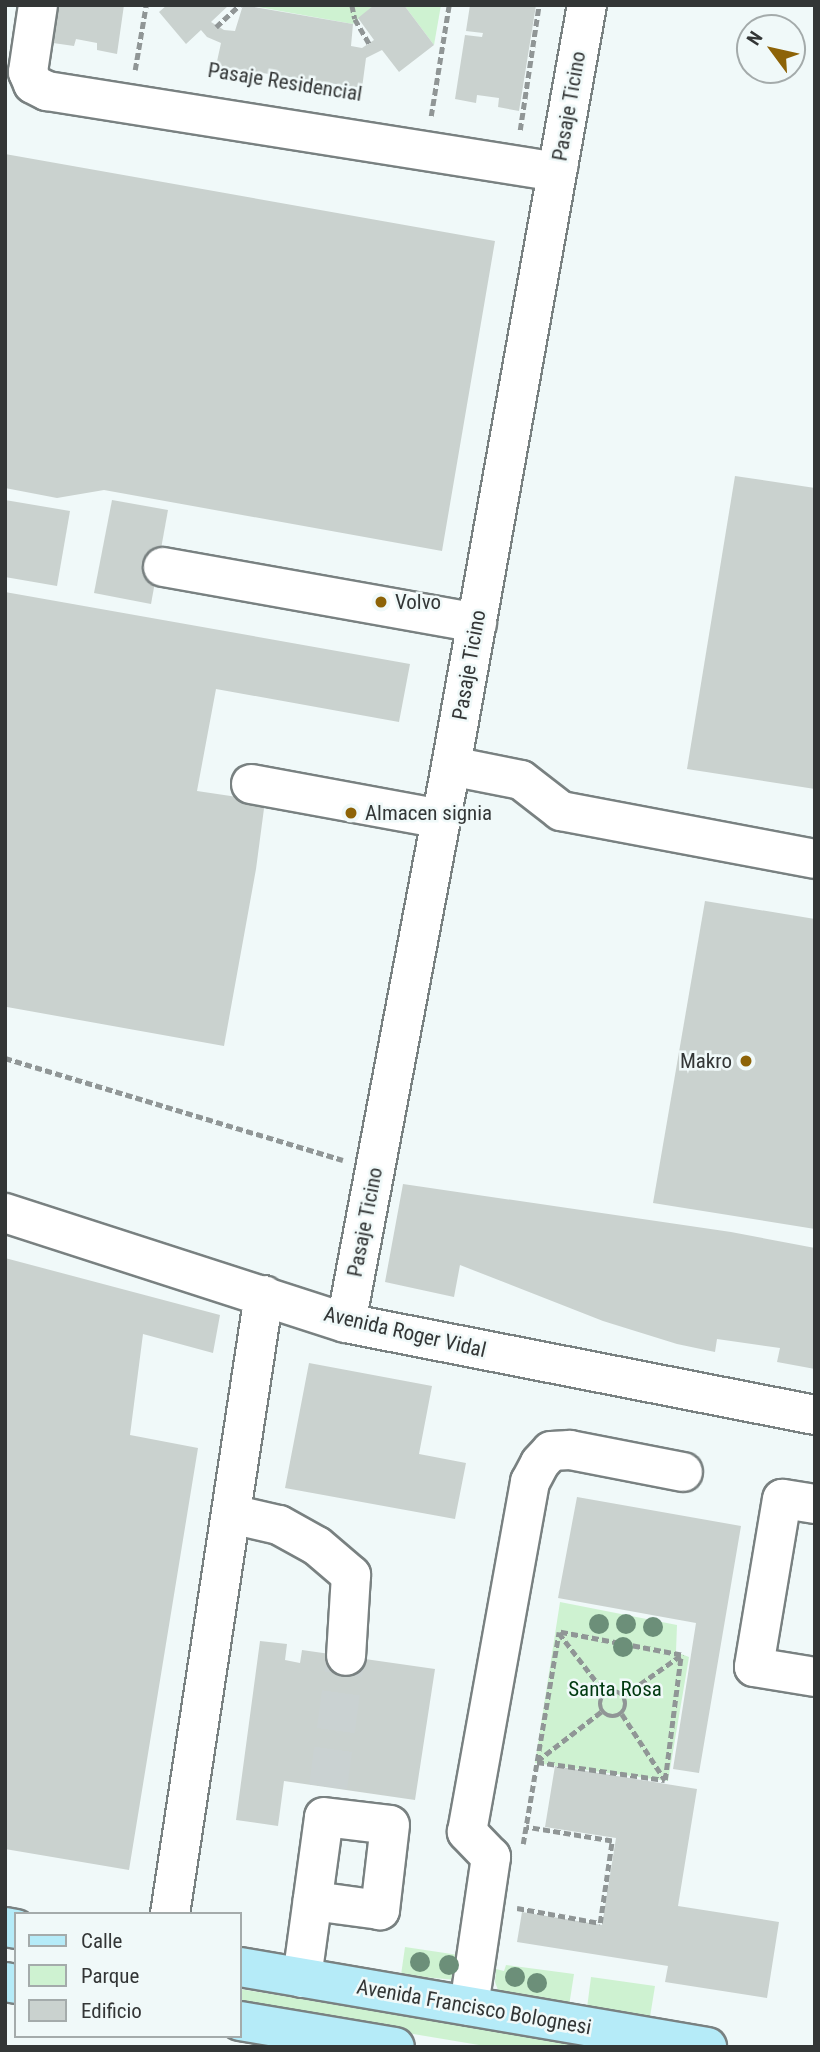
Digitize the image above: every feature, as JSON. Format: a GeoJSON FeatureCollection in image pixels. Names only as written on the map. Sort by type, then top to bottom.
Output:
{"type":"FeatureCollection","features":[{"type":"Feature","properties":{"kind":"main road","name":"Avenida Francisco Bolognesi"},"geometry":{"type":"LineString","coordinates":[[242,1967],[701,2046]]}},
{"type":"Feature","properties":{"kind":"main road"},"geometry":{"type":"LineString","coordinates":[[242,2021],[319,2040],[395,2047]]}},
{"type":"Feature","properties":{"kind":"street"},"geometry":{"type":"LineString","coordinates":[[38,5],[28,72],[33,84],[47,91],[545,170],[558,166]]}},
{"type":"Feature","properties":{"kind":"street","name":"Pasaje Ticino"},"geometry":{"type":"LineString","coordinates":[[346,1323],[451,766],[587,5]]}},
{"type":"Feature","properties":{"kind":"street"},"geometry":{"type":"LineString","coordinates":[[163,567],[477,623]]}},
{"type":"Feature","properties":{"kind":"street"},"geometry":{"type":"LineString","coordinates":[[451,766],[522,780],[561,811],[815,859]]}},
{"type":"Feature","properties":{"kind":"street"},"geometry":{"type":"LineString","coordinates":[[251,784],[441,819]]}},
{"type":"Feature","properties":{"kind":"street","name":"Avenida Roger Vidal"},"geometry":{"type":"LineString","coordinates":[[5,1213],[346,1323],[815,1415]]}},
{"type":"Feature","properties":{"kind":"street"},"geometry":{"type":"LineString","coordinates":[[170,1912],[264,1295]]}},
{"type":"Feature","properties":{"kind":"street"},"geometry":{"type":"LineString","coordinates":[[469,2006],[491,1857],[467,1832],[530,1482],[540,1463],[551,1451],[570,1450],[683,1472]]}},
{"type":"Feature","properties":{"kind":"street"},"geometry":{"type":"LineString","coordinates":[[815,1504],[782,1499],[754,1667],[815,1677]]}},
{"type":"Feature","properties":{"kind":"street"},"geometry":{"type":"LineString","coordinates":[[231,1514],[279,1525],[317,1546],[351,1575],[346,1656]]}},
{"type":"Feature","properties":{"kind":"street"},"geometry":{"type":"LineString","coordinates":[[302,1978],[326,1802],[390,1825],[380,1910],[313,1901]]}},
{"type":"Feature","properties":{"kind":"path"},"geometry":{"type":"LineString","coordinates":[[134,75],[146,5]]}},
{"type":"Feature","properties":{"kind":"path"},"geometry":{"type":"LineString","coordinates":[[216,27],[240,5]]}},
{"type":"Feature","properties":{"kind":"path"},"geometry":{"type":"LineString","coordinates":[[352,5],[355,19],[370,46]]}},
{"type":"Feature","properties":{"kind":"path"},"geometry":{"type":"LineString","coordinates":[[417,118],[431,120],[449,5]]}},
{"type":"Feature","properties":{"kind":"path"},"geometry":{"type":"LineString","coordinates":[[507,132],[519,134],[539,5]]}},
{"type":"Feature","properties":{"kind":"path"},"geometry":{"type":"LineString","coordinates":[[5,1058],[343,1160]]}},
{"type":"Feature","properties":{"kind":"path"},"geometry":{"type":"LineString","coordinates":[[559,1632],[681,1656]]}},
{"type":"Feature","properties":{"kind":"path"},"geometry":{"type":"LineString","coordinates":[[559,1632],[606,1694]]}},
{"type":"Feature","properties":{"kind":"path"},"geometry":{"type":"LineString","coordinates":[[523,1846],[559,1632]]}},
{"type":"Feature","properties":{"kind":"path"},"geometry":{"type":"LineString","coordinates":[[623,1696],[681,1656]]}},
{"type":"Feature","properties":{"kind":"path"},"geometry":{"type":"LineString","coordinates":[[665,1780],[681,1656]]}},
{"type":"Feature","properties":{"kind":"path"},"geometry":{"type":"LineString","coordinates":[[614,1691],[623,1696],[626,1706],[622,1714],[611,1717],[602,1711],[600,1704],[606,1694],[614,1691]]}},
{"type":"Feature","properties":{"kind":"path"},"geometry":{"type":"LineString","coordinates":[[537,1762],[602,1711]]}},
{"type":"Feature","properties":{"kind":"path"},"geometry":{"type":"LineString","coordinates":[[622,1714],[665,1780]]}},
{"type":"Feature","properties":{"kind":"path"},"geometry":{"type":"LineString","coordinates":[[537,1762],[665,1780]]}},
{"type":"Feature","properties":{"kind":"path"},"geometry":{"type":"LineString","coordinates":[[511,1917],[513,1907],[600,1923],[612,1841],[526,1827]]}},
{"type":"Feature","properties":{"kind":"green space"},"geometry":{"type":"Polygon","coordinates":[[[247,5],[374,5],[353,24],[247,5]]]}},
{"type":"Feature","properties":{"kind":"green space"},"geometry":{"type":"Polygon","coordinates":[[[404,5],[441,5],[434,45],[404,5]]]}},
{"type":"Feature","properties":{"kind":"green space","name":"Santa Rosa"},"geometry":{"type":"Polygon","coordinates":[[[560,1602],[677,1625],[676,1652],[689,1657],[668,1781],[535,1763],[560,1602]]]}},
{"type":"Feature","properties":{"kind":"green space"},"geometry":{"type":"Polygon","coordinates":[[[405,1947],[465,1956],[456,1980],[401,1975],[405,1947]]]}},
{"type":"Feature","properties":{"kind":"green space"},"geometry":{"type":"Polygon","coordinates":[[[506,1965],[574,1974],[569,2006],[508,1997],[498,1990],[495,1982],[496,1969],[504,1971],[506,1965]]]}},
{"type":"Feature","properties":{"kind":"green space"},"geometry":{"type":"Polygon","coordinates":[[[591,1977],[655,1986],[650,2017],[587,2008],[591,1977]]]}},
{"type":"Feature","properties":{"kind":"green space"},"geometry":{"type":"Polygon","coordinates":[[[242,1989],[589,2047],[491,2047],[242,2005],[242,1989]]]}},
{"type":"Feature","properties":{"kind":"building"},"geometry":{"type":"Polygon","coordinates":[[[58,5],[124,5],[117,54],[97,50],[97,43],[76,39],[74,46],[53,43],[58,5]]]}},
{"type":"Feature","properties":{"kind":"building"},"geometry":{"type":"Polygon","coordinates":[[[167,5],[229,5],[211,22],[224,30],[235,31],[243,5],[353,24],[351,46],[362,48],[374,40],[358,18],[374,5],[404,5],[434,45],[399,72],[382,50],[366,58],[362,88],[216,66],[221,43],[207,37],[201,30],[186,44],[159,12],[167,5]]]}},
{"type":"Feature","properties":{"kind":"building"},"geometry":{"type":"Polygon","coordinates":[[[470,5],[536,5],[519,111],[498,107],[499,98],[477,95],[476,103],[455,99],[465,35],[482,37],[483,33],[466,31],[470,5]]]}},
{"type":"Feature","properties":{"kind":"building"},"geometry":{"type":"Polygon","coordinates":[[[5,154],[495,241],[442,551],[104,490],[57,498],[5,488],[5,154]]]}},
{"type":"Feature","properties":{"kind":"building"},"geometry":{"type":"Polygon","coordinates":[[[735,476],[815,488],[815,789],[687,769],[735,476]]]}},
{"type":"Feature","properties":{"kind":"building"},"geometry":{"type":"Polygon","coordinates":[[[5,500],[70,511],[57,586],[5,577],[5,500]]]}},
{"type":"Feature","properties":{"kind":"building"},"geometry":{"type":"Polygon","coordinates":[[[112,500],[168,510],[151,604],[94,593],[112,500]]]}},
{"type":"Feature","properties":{"kind":"building"},"geometry":{"type":"Polygon","coordinates":[[[5,592],[410,664],[399,722],[216,689],[197,791],[265,801],[256,869],[224,1046],[7,1007],[5,592]]]}},
{"type":"Feature","properties":{"kind":"building","name":"Makro"},"geometry":{"type":"Polygon","coordinates":[[[705,901],[815,919],[815,1229],[653,1203],[705,901]]]}},
{"type":"Feature","properties":{"kind":"building"},"geometry":{"type":"Polygon","coordinates":[[[403,1184],[731,1232],[815,1248],[815,1369],[777,1362],[780,1348],[717,1339],[715,1352],[677,1344],[603,1321],[460,1265],[454,1297],[385,1282],[403,1184]]]}},
{"type":"Feature","properties":{"kind":"building"},"geometry":{"type":"Polygon","coordinates":[[[5,1258],[220,1315],[213,1353],[143,1334],[130,1435],[198,1448],[129,1870],[5,1849],[5,1258]]]}},
{"type":"Feature","properties":{"kind":"building"},"geometry":{"type":"Polygon","coordinates":[[[309,1363],[432,1386],[419,1454],[466,1463],[455,1519],[285,1488],[309,1363]]]}},
{"type":"Feature","properties":{"kind":"building"},"geometry":{"type":"Polygon","coordinates":[[[577,1497],[741,1526],[699,1773],[673,1769],[696,1623],[558,1598],[577,1497]]]}},
{"type":"Feature","properties":{"kind":"building"},"geometry":{"type":"Polygon","coordinates":[[[260,1641],[287,1644],[285,1660],[300,1663],[302,1650],[435,1669],[415,1800],[284,1781],[278,1826],[236,1820],[260,1641]]]}},
{"type":"Feature","properties":{"kind":"building"},"geometry":{"type":"Polygon","coordinates":[[[555,1766],[697,1789],[678,1906],[779,1922],[767,1998],[665,1982],[668,1966],[517,1942],[522,1912],[602,1925],[616,1838],[545,1827],[555,1766]]]}},
{"type":"Feature","properties":{"kind":"tunnel"},"geometry":{"type":"LineString","coordinates":[[328,1787],[346,1656]]}},
{"type":"Feature","properties":{"kind":"place","name":"Volvo"},"geometry":{"type":"Point","coordinates":[381,602]}},
{"type":"Feature","properties":{"kind":"place","name":"Almacen signia"},"geometry":{"type":"Point","coordinates":[351,813]}},
{"type":"Feature","properties":{"kind":"place","name":"Makro"},"geometry":{"type":"Point","coordinates":[746,1061]}}]}
